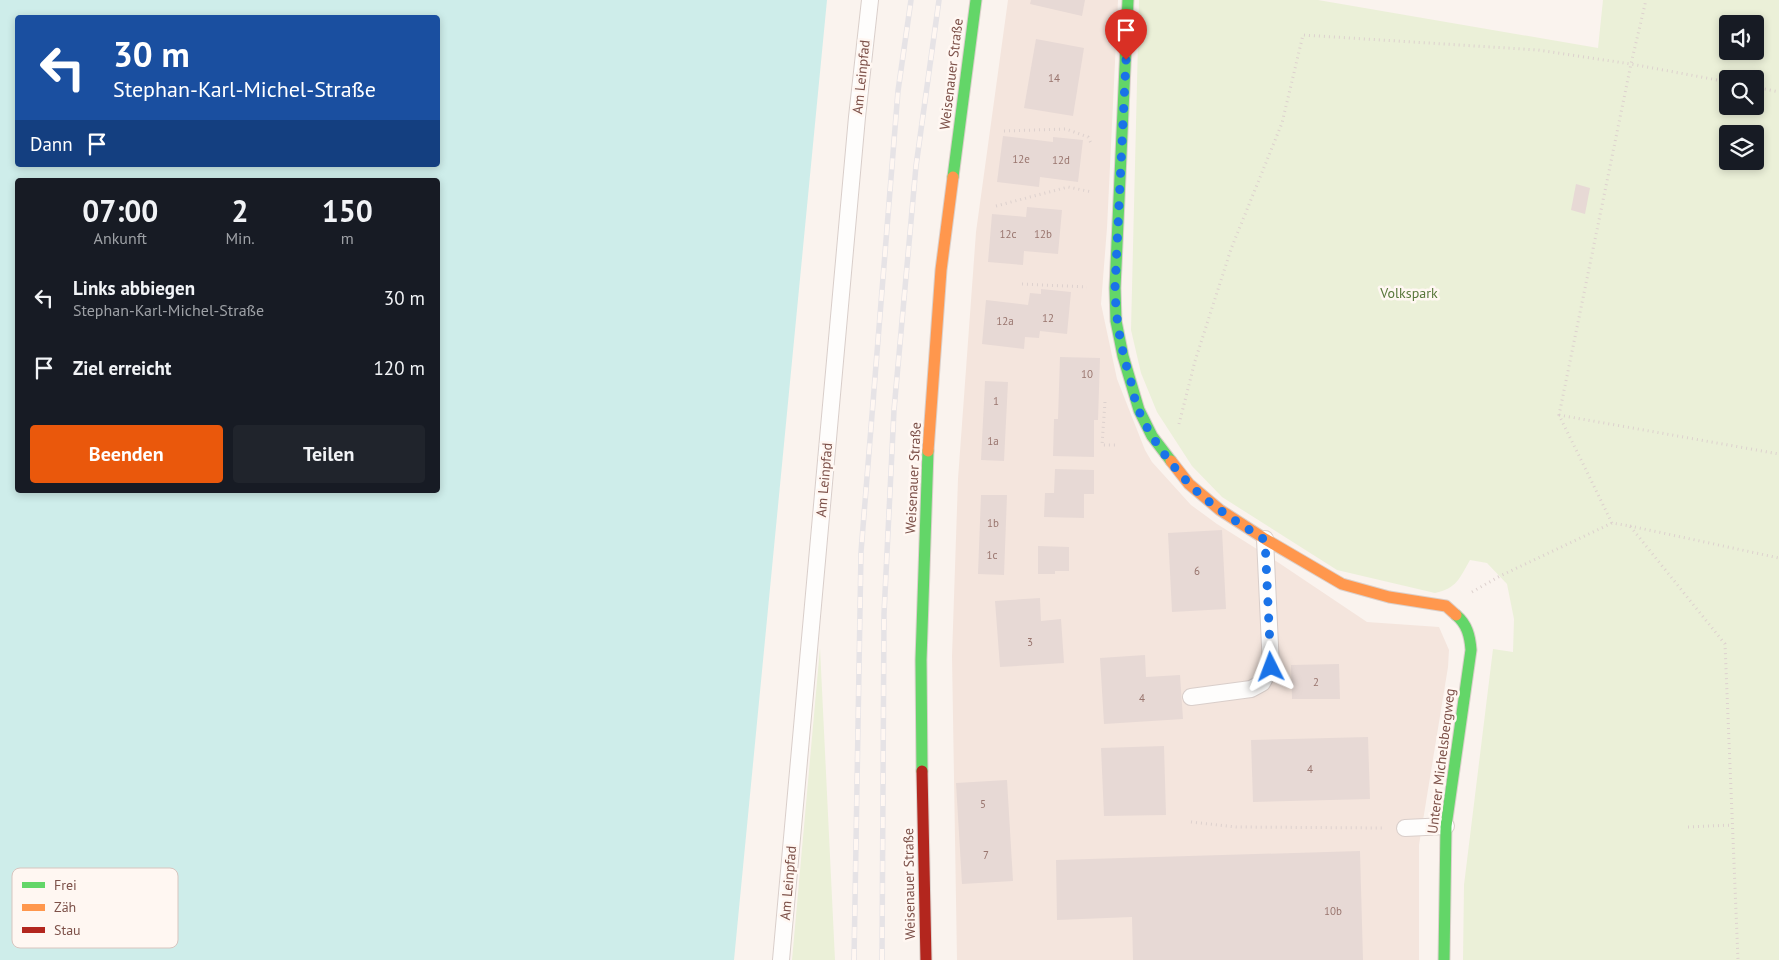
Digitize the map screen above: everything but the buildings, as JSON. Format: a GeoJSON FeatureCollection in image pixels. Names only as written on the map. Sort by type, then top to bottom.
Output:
{"type":"FeatureCollection","features":[{"type":"Feature","properties":{"kind":"street","name":"Weisenauer Straße"},"geometry":{"type":"LineString","coordinates":[[926,960],[921,660],[927,471],[941,270],[976,0]]}},
{"type":"Feature","properties":{"kind":"street"},"geometry":{"type":"LineString","coordinates":[[1128,0],[1118,198],[1115,288],[1116,321],[1123,356],[1139,410],[1152,436],[1179,473],[1202,496],[1265,540],[1342,584],[1390,597],[1446,606]]}},
{"type":"Feature","properties":{"kind":"street","name":"Unterer Michelsbergweg"},"geometry":{"type":"LineString","coordinates":[[1444,960],[1446,826],[1471,650],[1470,635],[1460,618],[1446,606]]}},
{"type":"Feature","properties":{"kind":"lane","name":"Am Leinpfad"},"geometry":{"type":"LineString","coordinates":[[782,960],[857,117],[870,0]]}},
{"type":"Feature","properties":{"kind":"lane"},"geometry":{"type":"LineString","coordinates":[[1191,697],[1251,689],[1262,683],[1271,667],[1265,540]]}},
{"type":"Feature","properties":{"kind":"lane"},"geometry":{"type":"LineString","coordinates":[[1404,828],[1446,826]]}},
{"type":"Feature","properties":{"kind":"path"},"geometry":{"type":"LineString","coordinates":[[1612,523],[1559,415],[1631,64],[1646,0]]}},
{"type":"Feature","properties":{"kind":"path"},"geometry":{"type":"LineString","coordinates":[[1171,460],[1195,361],[1232,249],[1282,123],[1303,35],[1538,50],[1631,64],[1719,80]]}},
{"type":"Feature","properties":{"kind":"path"},"geometry":{"type":"LineString","coordinates":[[1764,89],[1779,92]]}},
{"type":"Feature","properties":{"kind":"path"},"geometry":{"type":"LineString","coordinates":[[1004,131],[1066,129],[1088,137],[1098,156],[1120,157]]}},
{"type":"Feature","properties":{"kind":"path"},"geometry":{"type":"LineString","coordinates":[[996,206],[1068,187],[1118,198]]}},
{"type":"Feature","properties":{"kind":"path"},"geometry":{"type":"LineString","coordinates":[[1022,284],[1115,288]]}},
{"type":"Feature","properties":{"kind":"path"},"geometry":{"type":"LineString","coordinates":[[1106,394],[1102,445],[1116,445]]}},
{"type":"Feature","properties":{"kind":"path"},"geometry":{"type":"LineString","coordinates":[[1559,415],[1779,454]]}},
{"type":"Feature","properties":{"kind":"path"},"geometry":{"type":"LineString","coordinates":[[1446,606],[1500,576],[1612,523],[1779,558]]}},
{"type":"Feature","properties":{"kind":"path"},"geometry":{"type":"LineString","coordinates":[[1630,526],[1725,644],[1738,960]]}},
{"type":"Feature","properties":{"kind":"path"},"geometry":{"type":"LineString","coordinates":[[1191,822],[1236,827],[1404,828]]}},
{"type":"Feature","properties":{"kind":"path"},"geometry":{"type":"LineString","coordinates":[[1688,827],[1732,825]]}},
{"type":"Feature","properties":{"kind":"shaded area"},"geometry":{"type":"Polygon","coordinates":[[[1008,0],[1118,0],[1107,228],[1101,304],[1117,379],[1145,450],[1152,462],[1191,505],[1367,622],[1439,627],[1449,650],[1448,667],[1419,845],[1419,960],[957,960],[952,656],[958,479],[976,232],[1008,0]]]}},
{"type":"Feature","properties":{"kind":"green space","name":"Volkspark"},"geometry":{"type":"Polygon","coordinates":[[[1139,0],[1318,0],[1598,48],[1603,0],[1779,0],[1779,960],[1463,960],[1464,885],[1493,649],[1513,652],[1514,619],[1507,584],[1487,563],[1470,560],[1457,582],[1435,593],[1337,570],[1222,497],[1192,466],[1157,412],[1141,373],[1131,330],[1139,0]]]}},
{"type":"Feature","properties":{"kind":"green space"},"geometry":{"type":"Polygon","coordinates":[[[820,648],[835,960],[792,960],[820,648]]]}},
{"type":"Feature","properties":{"kind":"water"},"geometry":{"type":"Polygon","coordinates":[[[0,0],[827,0],[734,960],[0,960],[0,0]]]}},
{"type":"Feature","properties":{"kind":"railway"},"geometry":{"type":"LineString","coordinates":[[854,960],[861,552],[898,91],[911,0]]}},
{"type":"Feature","properties":{"kind":"railway"},"geometry":{"type":"LineString","coordinates":[[882,960],[884,614],[894,410],[916,166],[939,0]]}},
{"type":"Feature","properties":{"kind":"traffic: fast"},"geometry":{"type":"LineString","coordinates":[[953,177],[976,0]]}},
{"type":"Feature","properties":{"kind":"traffic: fast"},"geometry":{"type":"LineString","coordinates":[[1128,0],[1115,288],[1116,321],[1123,356],[1139,410],[1152,436],[1171,461]]}},
{"type":"Feature","properties":{"kind":"traffic: fast"},"geometry":{"type":"LineString","coordinates":[[922,771],[921,660],[928,451]]}},
{"type":"Feature","properties":{"kind":"traffic: fast"},"geometry":{"type":"LineString","coordinates":[[1444,960],[1446,826],[1471,650],[1467,631],[1463,622],[1456,615]]}},
{"type":"Feature","properties":{"kind":"traffic: slow"},"geometry":{"type":"LineString","coordinates":[[928,451],[941,270],[953,177]]}},
{"type":"Feature","properties":{"kind":"traffic: slow"},"geometry":{"type":"LineString","coordinates":[[1171,461],[1189,484],[1220,510],[1342,584],[1389,597],[1446,606],[1456,615]]}},
{"type":"Feature","properties":{"kind":"traffic: jam"},"geometry":{"type":"LineString","coordinates":[[922,771],[926,960]]}},
{"type":"Feature","properties":{"kind":"route"},"geometry":{"type":"LineString","coordinates":[[1126,60],[1115,288],[1116,321],[1123,356],[1139,410],[1152,436],[1179,473],[1202,496],[1265,540],[1271,667]]}}]}
